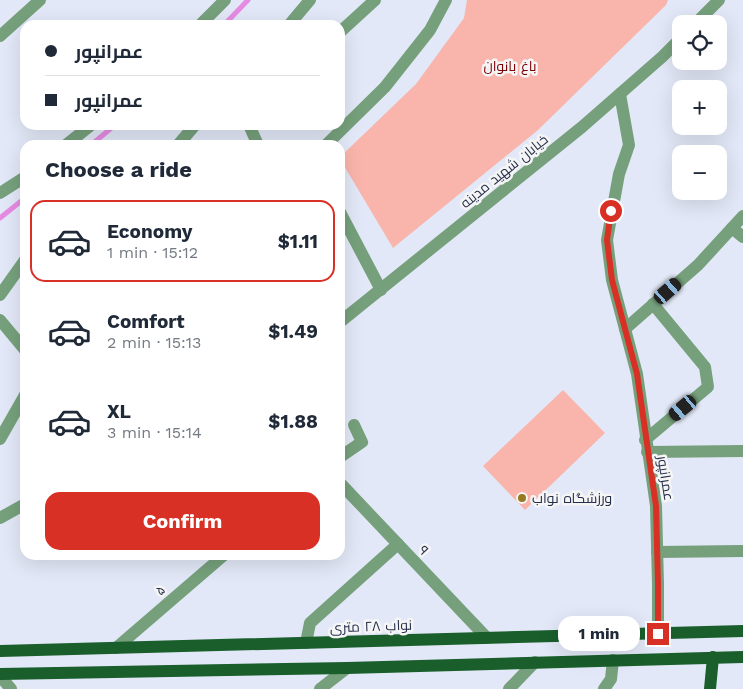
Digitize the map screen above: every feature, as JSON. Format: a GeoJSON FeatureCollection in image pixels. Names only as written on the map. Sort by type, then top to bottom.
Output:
{"type":"FeatureCollection","features":[{"type":"Feature","properties":{"kind":"main road","name":"نواب ۲۸ متری"},"geometry":{"type":"LineString","coordinates":[[0,651],[743,632]]}},
{"type":"Feature","properties":{"kind":"main road"},"geometry":{"type":"LineString","coordinates":[[0,675],[743,657]]}},
{"type":"Feature","properties":{"kind":"main road"},"geometry":{"type":"LineString","coordinates":[[710,689],[713,658]]}},
{"type":"Feature","properties":{"kind":"street"},"geometry":{"type":"LineString","coordinates":[[0,36],[40,0]]}},
{"type":"Feature","properties":{"kind":"street"},"geometry":{"type":"LineString","coordinates":[[205,20],[225,0]]}},
{"type":"Feature","properties":{"kind":"street"},"geometry":{"type":"LineString","coordinates":[[293,20],[310,0]]}},
{"type":"Feature","properties":{"kind":"street"},"geometry":{"type":"LineString","coordinates":[[345,27],[375,0]]}},
{"type":"Feature","properties":{"kind":"street"},"geometry":{"type":"LineString","coordinates":[[345,126],[385,87],[430,30],[446,0]]}},
{"type":"Feature","properties":{"kind":"street"},"geometry":{"type":"LineString","coordinates":[[704,15],[719,0]]}},
{"type":"Feature","properties":{"kind":"street","name":"خیابان شهید مدینه"},"geometry":{"type":"LineString","coordinates":[[345,318],[582,127],[672,47]]}},
{"type":"Feature","properties":{"kind":"street","name":"عمرانپور"},"geometry":{"type":"LineString","coordinates":[[620,94],[629,145],[620,174],[607,240],[612,280],[637,374],[656,506],[658,634]]}},
{"type":"Feature","properties":{"kind":"street"},"geometry":{"type":"LineString","coordinates":[[72,140],[85,130]]}},
{"type":"Feature","properties":{"kind":"street"},"geometry":{"type":"LineString","coordinates":[[182,140],[191,130]]}},
{"type":"Feature","properties":{"kind":"street"},"geometry":{"type":"LineString","coordinates":[[331,140],[341,130]]}},
{"type":"Feature","properties":{"kind":"street"},"geometry":{"type":"LineString","coordinates":[[0,194],[20,180]]}},
{"type":"Feature","properties":{"kind":"street"},"geometry":{"type":"LineString","coordinates":[[625,329],[698,265],[743,216]]}},
{"type":"Feature","properties":{"kind":"street"},"geometry":{"type":"LineString","coordinates":[[345,222],[381,290]]}},
{"type":"Feature","properties":{"kind":"street"},"geometry":{"type":"LineString","coordinates":[[732,228],[743,237]]}},
{"type":"Feature","properties":{"kind":"street"},"geometry":{"type":"LineString","coordinates":[[0,295],[20,267]]}},
{"type":"Feature","properties":{"kind":"street"},"geometry":{"type":"LineString","coordinates":[[646,446],[708,387],[705,367],[653,304]]}},
{"type":"Feature","properties":{"kind":"street"},"geometry":{"type":"LineString","coordinates":[[0,320],[20,344]]}},
{"type":"Feature","properties":{"kind":"street"},"geometry":{"type":"LineString","coordinates":[[0,439],[20,404]]}},
{"type":"Feature","properties":{"kind":"street"},"geometry":{"type":"LineString","coordinates":[[345,454],[362,442],[354,425]]}},
{"type":"Feature","properties":{"kind":"street"},"geometry":{"type":"LineString","coordinates":[[646,446],[743,451]]}},
{"type":"Feature","properties":{"kind":"street","name":"۹"},"geometry":{"type":"LineString","coordinates":[[345,487],[487,638]]}},
{"type":"Feature","properties":{"kind":"street"},"geometry":{"type":"LineString","coordinates":[[0,518],[20,507]]}},
{"type":"Feature","properties":{"kind":"street"},"geometry":{"type":"LineString","coordinates":[[306,643],[310,623],[398,544]]}},
{"type":"Feature","properties":{"kind":"street"},"geometry":{"type":"LineString","coordinates":[[657,552],[743,551]]}},
{"type":"Feature","properties":{"kind":"street","name":"۵"},"geometry":{"type":"LineString","coordinates":[[116,648],[218,560]]}},
{"type":"Feature","properties":{"kind":"street"},"geometry":{"type":"LineString","coordinates":[[604,689],[611,679],[613,660]]}},
{"type":"Feature","properties":{"kind":"street"},"geometry":{"type":"LineString","coordinates":[[509,689],[536,662]]}},
{"type":"Feature","properties":{"kind":"street"},"geometry":{"type":"LineString","coordinates":[[320,689],[347,668]]}},
{"type":"Feature","properties":{"kind":"street"},"geometry":{"type":"LineString","coordinates":[[0,675],[11,689]]}},
{"type":"Feature","properties":{"kind":"green space","name":"باغ بانوان"},"geometry":{"type":"Polygon","coordinates":[[[467,0],[668,0],[666,5],[538,130],[393,248],[345,167],[345,152],[416,84],[464,18],[467,0]]]}},
{"type":"Feature","properties":{"kind":"green space"},"geometry":{"type":"Polygon","coordinates":[[[563,390],[605,433],[525,510],[483,466],[563,390]]]}},
{"type":"Feature","properties":{"kind":"waterway"},"geometry":{"type":"LineString","coordinates":[[229,20],[248,0]]}},
{"type":"Feature","properties":{"kind":"waterway"},"geometry":{"type":"LineString","coordinates":[[97,140],[109,130]]}},
{"type":"Feature","properties":{"kind":"waterway"},"geometry":{"type":"LineString","coordinates":[[0,218],[20,202]]}},
{"type":"Feature","properties":{"kind":"place","name":"ورزشگاه نواب"},"geometry":{"type":"Point","coordinates":[522,498]}},
{"type":"Feature","properties":{"kind":"route"},"geometry":{"type":"LineString","coordinates":[[611,211],[607,240],[612,280],[637,374],[656,506],[658,634]]}}]}
